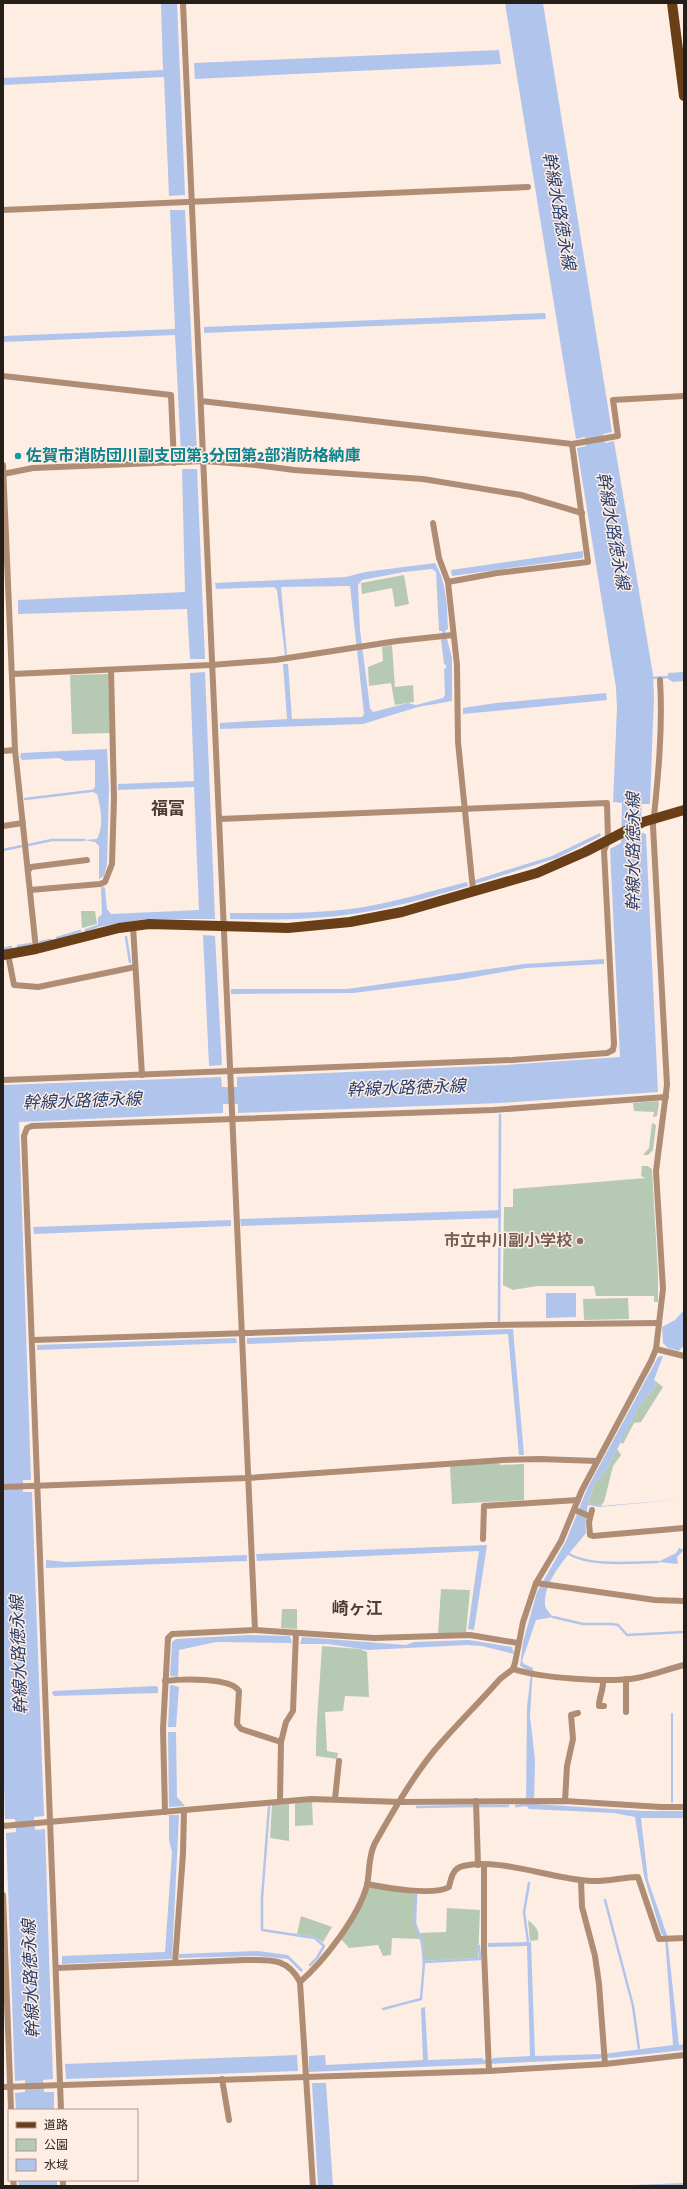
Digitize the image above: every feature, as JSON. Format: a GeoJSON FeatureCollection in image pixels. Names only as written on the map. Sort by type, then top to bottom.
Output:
{"type":"FeatureCollection","features":[{"type":"Feature","properties":{"kind":"main road"},"geometry":{"type":"LineString","coordinates":[[672,3],[684,96]]}},
{"type":"Feature","properties":{"kind":"main road"},"geometry":{"type":"LineString","coordinates":[[6,954],[36,949],[133,926],[148,924],[288,928],[350,922],[402,912],[473,890],[537,873],[585,852],[643,822],[684,810]]}},
{"type":"Feature","properties":{"kind":"street"},"geometry":{"type":"LineString","coordinates":[[183,3],[204,461],[211,665],[224,919],[222,926],[255,1630]]}},
{"type":"Feature","properties":{"kind":"street"},"geometry":{"type":"LineString","coordinates":[[3,210],[528,187]]}},
{"type":"Feature","properties":{"kind":"street"},"geometry":{"type":"LineString","coordinates":[[3,376],[171,395],[174,463]]}},
{"type":"Feature","properties":{"kind":"street"},"geometry":{"type":"LineString","coordinates":[[201,401],[572,444],[618,436],[613,400],[684,396]]}},
{"type":"Feature","properties":{"kind":"street"},"geometry":{"type":"LineString","coordinates":[[448,582],[496,573],[588,562],[572,444]]}},
{"type":"Feature","properties":{"kind":"street"},"geometry":{"type":"LineString","coordinates":[[3,474],[33,468],[204,461],[423,479],[521,495],[582,513]]}},
{"type":"Feature","properties":{"kind":"street"},"geometry":{"type":"LineString","coordinates":[[3,465],[15,750],[36,949]]}},
{"type":"Feature","properties":{"kind":"street"},"geometry":{"type":"LineString","coordinates":[[433,523],[439,558],[448,582],[447,636],[456,665],[458,742],[473,890]]}},
{"type":"Feature","properties":{"kind":"street"},"geometry":{"type":"LineString","coordinates":[[13,674],[211,665],[287,659],[364,646],[447,636]]}},
{"type":"Feature","properties":{"kind":"street"},"geometry":{"type":"LineString","coordinates":[[30,890],[100,884],[105,882],[112,864],[114,798],[111,670]]}},
{"type":"Feature","properties":{"kind":"street"},"geometry":{"type":"LineString","coordinates":[[300,1982],[326,1956],[360,1903],[367,1884],[370,1862],[375,1844],[400,1802],[434,1752],[500,1679],[512,1669],[518,1643],[536,1583],[561,1541],[578,1500],[597,1461],[651,1362],[656,1349],[663,1289],[656,1171],[662,1110],[666,1097],[667,1085],[654,818],[656,807],[660,680]]}},
{"type":"Feature","properties":{"kind":"street"},"geometry":{"type":"LineString","coordinates":[[3,750],[15,750]]}},
{"type":"Feature","properties":{"kind":"street"},"geometry":{"type":"LineString","coordinates":[[3,1080],[512,1060],[607,1053],[613,1050],[614,1044],[604,851],[608,840],[607,803],[219,819]]}},
{"type":"Feature","properties":{"kind":"street"},"geometry":{"type":"LineString","coordinates":[[3,826],[23,823]]}},
{"type":"Feature","properties":{"kind":"street"},"geometry":{"type":"LineString","coordinates":[[28,871],[31,867],[87,860]]}},
{"type":"Feature","properties":{"kind":"street"},"geometry":{"type":"LineString","coordinates":[[133,926],[142,1075]]}},
{"type":"Feature","properties":{"kind":"street"},"geometry":{"type":"LineString","coordinates":[[6,954],[14,985],[38,987],[135,967]]}},
{"type":"Feature","properties":{"kind":"street"},"geometry":{"type":"LineString","coordinates":[[61,2109],[39,1486],[24,1136],[27,1128],[32,1126],[492,1110],[666,1097]]}},
{"type":"Feature","properties":{"kind":"street"},"geometry":{"type":"LineString","coordinates":[[32,1340],[482,1325],[659,1322]]}},
{"type":"Feature","properties":{"kind":"street"},"geometry":{"type":"LineString","coordinates":[[656,1349],[684,1356]]}},
{"type":"Feature","properties":{"kind":"street"},"geometry":{"type":"LineString","coordinates":[[3,1487],[248,1478],[503,1460],[540,1459],[597,1461]]}},
{"type":"Feature","properties":{"kind":"street"},"geometry":{"type":"LineString","coordinates":[[483,1539],[484,1506],[578,1500]]}},
{"type":"Feature","properties":{"kind":"street"},"geometry":{"type":"LineString","coordinates":[[575,1510],[591,1513],[590,1535],[593,1536],[684,1528]]}},
{"type":"Feature","properties":{"kind":"street"},"geometry":{"type":"LineString","coordinates":[[536,1583],[552,1587],[655,1600],[684,1602]]}},
{"type":"Feature","properties":{"kind":"street"},"geometry":{"type":"LineString","coordinates":[[165,1812],[163,1729],[168,1638],[172,1634],[255,1630],[374,1638],[470,1635],[518,1643]]}},
{"type":"Feature","properties":{"kind":"street"},"geometry":{"type":"LineString","coordinates":[[280,1801],[281,1742],[286,1722],[293,1711],[296,1633]]}},
{"type":"Feature","properties":{"kind":"street"},"geometry":{"type":"LineString","coordinates":[[512,1669],[532,1675],[603,1680],[626,1679],[684,1665]]}},
{"type":"Feature","properties":{"kind":"street"},"geometry":{"type":"LineString","coordinates":[[165,1681],[195,1679],[225,1683],[237,1688],[239,1691],[237,1724],[241,1729],[281,1742]]}},
{"type":"Feature","properties":{"kind":"street"},"geometry":{"type":"LineString","coordinates":[[626,1679],[626,1712]]}},
{"type":"Feature","properties":{"kind":"street"},"geometry":{"type":"LineString","coordinates":[[603,1680],[604,1688],[600,1696],[600,1706],[604,1706]]}},
{"type":"Feature","properties":{"kind":"street"},"geometry":{"type":"LineString","coordinates":[[566,1801],[567,1766],[573,1739],[571,1715],[578,1713]]}},
{"type":"Feature","properties":{"kind":"street"},"geometry":{"type":"LineString","coordinates":[[335,1799],[338,1761]]}},
{"type":"Feature","properties":{"kind":"street"},"geometry":{"type":"LineString","coordinates":[[3,1826],[184,1811],[280,1801],[335,1799],[400,1802],[535,1800],[647,1806],[684,1806]]}},
{"type":"Feature","properties":{"kind":"street"},"geometry":{"type":"LineString","coordinates":[[476,1801],[481,1865],[489,2068]]}},
{"type":"Feature","properties":{"kind":"street"},"geometry":{"type":"LineString","coordinates":[[175,1963],[183,1854],[184,1811]]}},
{"type":"Feature","properties":{"kind":"street"},"geometry":{"type":"LineString","coordinates":[[367,1884],[415,1890],[444,1890],[449,1887],[452,1874],[456,1869],[463,1866],[481,1865],[581,1880],[611,1880],[636,1877],[640,1878],[659,1939],[666,1940],[684,1938]]}},
{"type":"Feature","properties":{"kind":"street"},"geometry":{"type":"LineString","coordinates":[[581,1880],[582,1907],[595,1956],[598,1977],[604,2058]]}},
{"type":"Feature","properties":{"kind":"street"},"geometry":{"type":"LineString","coordinates":[[3,1895],[11,2109]]}},
{"type":"Feature","properties":{"kind":"street"},"geometry":{"type":"LineString","coordinates":[[56,1968],[267,1960],[288,1965],[300,1982],[313,2186]]}},
{"type":"Feature","properties":{"kind":"street"},"geometry":{"type":"LineString","coordinates":[[3,2087],[489,2068],[604,2058],[684,2055]]}},
{"type":"Feature","properties":{"kind":"street"},"geometry":{"type":"LineString","coordinates":[[222,2079],[229,2120]]}},
{"type":"Feature","properties":{"kind":"green space"},"geometry":{"type":"Polygon","coordinates":[[[404,575],[409,604],[395,607],[392,588],[362,594],[361,583],[404,575]]]}},
{"type":"Feature","properties":{"kind":"green space"},"geometry":{"type":"Polygon","coordinates":[[[392,645],[395,687],[413,685],[414,702],[395,705],[391,683],[369,686],[368,667],[383,661],[382,647],[392,645]]]}},
{"type":"Feature","properties":{"kind":"green space"},"geometry":{"type":"Polygon","coordinates":[[[108,674],[110,733],[72,734],[70,675],[108,674]]]}},
{"type":"Feature","properties":{"kind":"green space"},"geometry":{"type":"Polygon","coordinates":[[[81,911],[95,911],[97,924],[82,928],[81,911]]]}},
{"type":"Feature","properties":{"kind":"green space"},"geometry":{"type":"Polygon","coordinates":[[[658,1101],[657,1116],[653,1117],[654,1112],[634,1111],[633,1103],[658,1101]]]}},
{"type":"Feature","properties":{"kind":"green space"},"geometry":{"type":"Polygon","coordinates":[[[652,1123],[656,1125],[653,1150],[648,1155],[643,1155],[649,1148],[652,1123]]]}},
{"type":"Feature","properties":{"kind":"green space"},"geometry":{"type":"Polygon","coordinates":[[[642,1166],[648,1166],[652,1169],[658,1275],[658,1302],[654,1302],[654,1296],[596,1296],[594,1286],[537,1286],[513,1290],[503,1285],[504,1207],[513,1207],[513,1189],[646,1178],[641,1176],[642,1166]]]}},
{"type":"Feature","properties":{"kind":"green space"},"geometry":{"type":"Polygon","coordinates":[[[628,1298],[629,1319],[584,1320],[583,1299],[628,1298]]]}},
{"type":"Feature","properties":{"kind":"green space"},"geometry":{"type":"Polygon","coordinates":[[[654,1380],[663,1387],[641,1422],[634,1423],[623,1444],[620,1442],[640,1405],[656,1385],[654,1380]]]}},
{"type":"Feature","properties":{"kind":"green space"},"geometry":{"type":"Polygon","coordinates":[[[617,1449],[621,1455],[613,1466],[604,1502],[601,1506],[588,1503],[594,1485],[608,1467],[617,1449]]]}},
{"type":"Feature","properties":{"kind":"green space"},"geometry":{"type":"Polygon","coordinates":[[[499,1463],[500,1465],[524,1464],[524,1500],[452,1504],[450,1466],[499,1463]]]}},
{"type":"Feature","properties":{"kind":"green space"},"geometry":{"type":"Polygon","coordinates":[[[441,1589],[470,1590],[466,1632],[438,1634],[441,1589]]]}},
{"type":"Feature","properties":{"kind":"green space"},"geometry":{"type":"Polygon","coordinates":[[[282,1609],[297,1609],[297,1629],[281,1628],[282,1609]]]}},
{"type":"Feature","properties":{"kind":"green space"},"geometry":{"type":"Polygon","coordinates":[[[322,1646],[360,1649],[367,1652],[369,1697],[345,1696],[343,1711],[325,1712],[327,1751],[338,1753],[337,1759],[316,1756],[317,1715],[322,1646]]]}},
{"type":"Feature","properties":{"kind":"green space"},"geometry":{"type":"Polygon","coordinates":[[[312,1801],[313,1825],[295,1826],[295,1803],[312,1801]]]}},
{"type":"Feature","properties":{"kind":"green space"},"geometry":{"type":"Polygon","coordinates":[[[289,1804],[289,1841],[270,1838],[272,1805],[289,1804]]]}},
{"type":"Feature","properties":{"kind":"green space"},"geometry":{"type":"Polygon","coordinates":[[[369,1887],[416,1894],[415,1922],[420,1939],[392,1938],[391,1955],[383,1956],[378,1945],[349,1948],[341,1939],[363,1904],[369,1887]]]}},
{"type":"Feature","properties":{"kind":"green space"},"geometry":{"type":"Polygon","coordinates":[[[447,1908],[480,1910],[478,1958],[423,1961],[423,1943],[419,1933],[446,1932],[447,1908]]]}},
{"type":"Feature","properties":{"kind":"green space"},"geometry":{"type":"Polygon","coordinates":[[[301,1916],[332,1927],[323,1942],[315,1937],[297,1934],[301,1916]]]}},
{"type":"Feature","properties":{"kind":"green space"},"geometry":{"type":"Polygon","coordinates":[[[528,1920],[538,1931],[538,1940],[530,1941],[528,1920]]]}},
{"type":"Feature","properties":{"kind":"water"},"geometry":{"type":"Polygon","coordinates":[[[161,3],[177,3],[185,195],[169,196],[164,77],[3,85],[3,78],[163,70],[161,3]]]}},
{"type":"Feature","properties":{"kind":"water","name":"幹線水路徳永線"},"geometry":{"type":"Polygon","coordinates":[[[505,3],[543,3],[612,432],[603,434],[605,443],[614,441],[653,675],[654,696],[650,804],[642,804],[640,832],[646,834],[658,1092],[501,1103],[238,1113],[238,1104],[223,1104],[223,1113],[19,1122],[31,1480],[23,1480],[23,1492],[32,1492],[44,1816],[34,1817],[35,1830],[45,1829],[53,2079],[43,2080],[44,2092],[54,2092],[54,2109],[16,2109],[15,2093],[25,2092],[25,2080],[15,2081],[6,1833],[16,1832],[15,1819],[5,1819],[3,1747],[3,1085],[221,1077],[222,1087],[237,1087],[237,1077],[505,1065],[620,1057],[610,849],[621,843],[622,803],[613,802],[617,708],[616,688],[577,448],[586,446],[585,437],[576,439],[505,3]]]}},
{"type":"Feature","properties":{"kind":"water"},"geometry":{"type":"Polygon","coordinates":[[[499,50],[501,64],[195,79],[194,63],[499,50]]]}},
{"type":"Feature","properties":{"kind":"water"},"geometry":{"type":"Polygon","coordinates":[[[170,210],[185,210],[197,453],[181,454],[175,335],[3,342],[3,336],[175,329],[170,210]]]}},
{"type":"Feature","properties":{"kind":"water"},"geometry":{"type":"Polygon","coordinates":[[[545,313],[546,319],[204,333],[204,327],[545,313]]]}},
{"type":"Feature","properties":{"kind":"water"},"geometry":{"type":"Polygon","coordinates":[[[182,469],[197,469],[205,659],[190,659],[187,609],[18,614],[18,600],[185,592],[182,469]]]}},
{"type":"Feature","properties":{"kind":"water"},"geometry":{"type":"Polygon","coordinates":[[[583,551],[583,558],[452,576],[451,570],[583,551]]]}},
{"type":"Feature","properties":{"kind":"water"},"geometry":{"type":"Polygon","coordinates":[[[435,563],[442,579],[446,595],[448,629],[445,631],[452,658],[452,701],[418,707],[363,724],[220,729],[220,723],[287,719],[283,664],[288,664],[292,719],[362,717],[364,714],[350,586],[281,587],[287,655],[285,655],[277,590],[274,587],[216,589],[215,583],[346,577],[365,572],[435,563]],[[432,569],[404,572],[362,580],[358,585],[360,630],[370,708],[373,712],[408,703],[416,705],[443,698],[445,695],[444,669],[446,668],[446,665],[444,664],[441,640],[443,639],[442,631],[439,631],[436,572],[432,569]]]}},
{"type":"Feature","properties":{"kind":"water"},"geometry":{"type":"Polygon","coordinates":[[[205,672],[215,919],[145,919],[98,927],[98,918],[102,914],[102,886],[105,888],[107,909],[111,914],[199,910],[194,787],[118,790],[118,784],[194,781],[190,673],[205,672]]]}},
{"type":"Feature","properties":{"kind":"water"},"geometry":{"type":"Polygon","coordinates":[[[684,672],[684,681],[673,682],[668,679],[668,673],[684,672]]]}},
{"type":"Feature","properties":{"kind":"water"},"geometry":{"type":"Polygon","coordinates":[[[606,693],[607,700],[463,714],[463,708],[496,703],[606,693]]]}},
{"type":"Feature","properties":{"kind":"water"},"geometry":{"type":"Polygon","coordinates":[[[107,749],[109,788],[107,865],[104,876],[99,879],[99,846],[95,842],[84,840],[97,839],[101,828],[101,811],[97,794],[91,791],[95,787],[95,760],[65,761],[59,758],[22,760],[20,757],[21,753],[107,749]]]}},
{"type":"Feature","properties":{"kind":"water"},"geometry":{"type":"Polygon","coordinates":[[[600,833],[601,836],[557,858],[475,884],[475,880],[552,856],[600,833]]]}},
{"type":"Feature","properties":{"kind":"water"},"geometry":{"type":"Polygon","coordinates":[[[467,882],[468,886],[367,912],[306,918],[230,919],[230,913],[310,912],[372,906],[467,882]]]}},
{"type":"Feature","properties":{"kind":"water"},"geometry":{"type":"Polygon","coordinates":[[[203,935],[215,936],[222,1065],[209,1066],[203,935]]]}},
{"type":"Feature","properties":{"kind":"water"},"geometry":{"type":"Polygon","coordinates":[[[604,959],[604,964],[526,968],[458,980],[353,993],[231,994],[231,989],[347,989],[524,964],[604,959]]]}},
{"type":"Feature","properties":{"kind":"water"},"geometry":{"type":"Polygon","coordinates":[[[501,1210],[501,1218],[241,1226],[240,1219],[501,1210]]]}},
{"type":"Feature","properties":{"kind":"water"},"geometry":{"type":"Polygon","coordinates":[[[231,1220],[231,1226],[34,1234],[33,1227],[231,1220]]]}},
{"type":"Feature","properties":{"kind":"water"},"geometry":{"type":"Polygon","coordinates":[[[546,1293],[576,1293],[576,1317],[546,1318],[546,1293]]]}},
{"type":"Feature","properties":{"kind":"water"},"geometry":{"type":"Polygon","coordinates":[[[684,1310],[684,1345],[679,1351],[668,1348],[663,1343],[662,1327],[675,1320],[684,1310]]]}},
{"type":"Feature","properties":{"kind":"water"},"geometry":{"type":"Polygon","coordinates":[[[513,1329],[524,1455],[519,1455],[508,1334],[247,1344],[247,1338],[513,1329]]]}},
{"type":"Feature","properties":{"kind":"water"},"geometry":{"type":"Polygon","coordinates":[[[236,1338],[237,1343],[37,1350],[37,1345],[236,1338]]]}},
{"type":"Feature","properties":{"kind":"water"},"geometry":{"type":"Polygon","coordinates":[[[663,1356],[654,1380],[656,1385],[640,1405],[608,1467],[594,1485],[588,1503],[601,1506],[684,1499],[599,1507],[588,1505],[586,1533],[560,1565],[549,1583],[546,1592],[545,1606],[553,1617],[536,1620],[522,1661],[524,1664],[533,1668],[530,1716],[535,1760],[534,1804],[644,1811],[684,1811],[684,1818],[641,1818],[648,1880],[667,1935],[679,2045],[684,2044],[684,2050],[610,2058],[605,2056],[599,2059],[309,2072],[309,2056],[325,2055],[326,2065],[423,2060],[421,2008],[425,2007],[428,2060],[482,2058],[484,2060],[492,2060],[493,2058],[530,2056],[527,1946],[488,1947],[488,1943],[531,1942],[535,2056],[603,2054],[673,2045],[665,1938],[661,1933],[644,1876],[635,1817],[614,1813],[529,1809],[526,1805],[527,1707],[531,1672],[520,1666],[523,1642],[537,1592],[566,1541],[587,1489],[658,1357],[663,1356]]]}},
{"type":"Feature","properties":{"kind":"water"},"geometry":{"type":"Polygon","coordinates":[[[487,1545],[474,1630],[468,1629],[479,1551],[257,1561],[256,1554],[487,1545]]]}},
{"type":"Feature","properties":{"kind":"water"},"geometry":{"type":"Polygon","coordinates":[[[679,1548],[684,1550],[677,1557],[678,1564],[658,1562],[676,1553],[679,1548]]]}},
{"type":"Feature","properties":{"kind":"water"},"geometry":{"type":"Polygon","coordinates":[[[247,1555],[247,1561],[46,1568],[46,1560],[66,1562],[247,1555]]]}},
{"type":"Feature","properties":{"kind":"water"},"geometry":{"type":"Polygon","coordinates":[[[248,1635],[290,1636],[292,1643],[216,1642],[179,1650],[178,1677],[170,1676],[172,1642],[176,1639],[248,1635]]]}},
{"type":"Feature","properties":{"kind":"water"},"geometry":{"type":"Polygon","coordinates":[[[302,1637],[406,1645],[414,1642],[469,1640],[512,1647],[514,1654],[482,1646],[467,1645],[368,1650],[328,1644],[300,1644],[302,1637]]]}},
{"type":"Feature","properties":{"kind":"water"},"geometry":{"type":"Polygon","coordinates":[[[172,1685],[179,1687],[176,1727],[168,1727],[170,1686],[172,1685]]]}},
{"type":"Feature","properties":{"kind":"water"},"geometry":{"type":"Polygon","coordinates":[[[158,1687],[158,1693],[54,1696],[52,1693],[53,1691],[158,1687]]]}},
{"type":"Feature","properties":{"kind":"water"},"geometry":{"type":"Polygon","coordinates":[[[671,1713],[673,1713],[673,1803],[671,1803],[671,1713]]]}},
{"type":"Feature","properties":{"kind":"water"},"geometry":{"type":"Polygon","coordinates":[[[168,1732],[176,1732],[177,1797],[185,1806],[169,1807],[168,1732]]]}},
{"type":"Feature","properties":{"kind":"water"},"geometry":{"type":"Polygon","coordinates":[[[169,1815],[179,1815],[172,1959],[62,1964],[62,1956],[165,1952],[172,1852],[169,1840],[169,1815]]]}},
{"type":"Feature","properties":{"kind":"water"},"geometry":{"type":"Polygon","coordinates":[[[258,1951],[288,1955],[303,1970],[301,1972],[288,1959],[256,1956],[179,1958],[179,1954],[258,1951]]]}},
{"type":"Feature","properties":{"kind":"water"},"geometry":{"type":"Polygon","coordinates":[[[297,2055],[298,2071],[66,2079],[65,2064],[297,2055]]]}},
{"type":"Feature","properties":{"kind":"water"},"geometry":{"type":"Polygon","coordinates":[[[312,2083],[326,2083],[333,2186],[318,2186],[312,2083]]]}},
{"type":"Feature","properties":{"kind":"water"},"geometry":{"type":"Polygon","coordinates":[[[18,2181],[57,2181],[57,2186],[19,2186],[18,2181]]]}},
{"type":"Feature","properties":{"kind":"water"},"geometry":{"type":"Polygon","coordinates":[[[684,2183],[684,2186],[606,2186],[684,2183]]]}},
{"type":"Feature","properties":{"kind":"waterway"},"geometry":{"type":"LineString","coordinates":[[651,678],[670,677]]}},
{"type":"Feature","properties":{"kind":"waterway"},"geometry":{"type":"LineString","coordinates":[[25,799],[91,791]]}},
{"type":"Feature","properties":{"kind":"waterway"},"geometry":{"type":"LineString","coordinates":[[28,845],[52,840],[84,840]]}},
{"type":"Feature","properties":{"kind":"waterway"},"geometry":{"type":"LineString","coordinates":[[3,850],[22,846]]}},
{"type":"Feature","properties":{"kind":"waterway"},"geometry":{"type":"LineString","coordinates":[[86,930],[98,926]]}},
{"type":"Feature","properties":{"kind":"waterway"},"geometry":{"type":"LineString","coordinates":[[57,938],[80,931]]}},
{"type":"Feature","properties":{"kind":"waterway"},"geometry":{"type":"LineString","coordinates":[[126,937],[130,962]]}},
{"type":"Feature","properties":{"kind":"waterway"},"geometry":{"type":"LineString","coordinates":[[40,942],[51,940]]}},
{"type":"Feature","properties":{"kind":"waterway"},"geometry":{"type":"LineString","coordinates":[[18,946],[31,944]]}},
{"type":"Feature","properties":{"kind":"waterway"},"geometry":{"type":"LineString","coordinates":[[3,949],[11,947]]}},
{"type":"Feature","properties":{"kind":"waterway"},"geometry":{"type":"LineString","coordinates":[[499,1322],[500,1115]]}},
{"type":"Feature","properties":{"kind":"waterway"},"geometry":{"type":"LineString","coordinates":[[569,1554],[588,1561],[612,1563],[658,1562]]}},
{"type":"Feature","properties":{"kind":"waterway"},"geometry":{"type":"LineString","coordinates":[[553,1617],[583,1624],[618,1625],[627,1635],[684,1632]]}},
{"type":"Feature","properties":{"kind":"waterway"},"geometry":{"type":"LineString","coordinates":[[516,1806],[526,1805]]}},
{"type":"Feature","properties":{"kind":"waterway"},"geometry":{"type":"LineString","coordinates":[[417,1807],[473,1806]]}},
{"type":"Feature","properties":{"kind":"waterway"},"geometry":{"type":"LineString","coordinates":[[480,1806],[508,1806]]}},
{"type":"Feature","properties":{"kind":"waterway"},"geometry":{"type":"LineString","coordinates":[[269,1807],[262,1898],[262,1930],[315,1938],[324,1946],[317,1958],[310,1965]]}},
{"type":"Feature","properties":{"kind":"waterway"},"geometry":{"type":"LineString","coordinates":[[528,1942],[524,1912],[529,1883]]}},
{"type":"Feature","properties":{"kind":"waterway"},"geometry":{"type":"LineString","coordinates":[[416,1894],[415,1923],[422,1943],[424,1962]]}},
{"type":"Feature","properties":{"kind":"waterway"},"geometry":{"type":"LineString","coordinates":[[605,1900],[633,2006],[639,2049]]}},
{"type":"Feature","properties":{"kind":"waterway"},"geometry":{"type":"LineString","coordinates":[[383,2009],[421,1999],[424,1962],[480,1959],[479,1946]]}},
{"type":"Feature","properties":{"kind":"place","name":"佐賀市消防団川副支団第3分団第2部消防格納庫"},"geometry":{"type":"Point","coordinates":[18,456]}},
{"type":"Feature","properties":{"kind":"place","name":"市立中川副小学校"},"geometry":{"type":"Point","coordinates":[580,1241]}},
{"type":"Feature","properties":{"kind":"district","name":"福富"},"geometry":{"type":"Point","coordinates":[168,808]}},
{"type":"Feature","properties":{"kind":"district","name":"崎ヶ江"},"geometry":{"type":"Point","coordinates":[357,1608]}}]}
